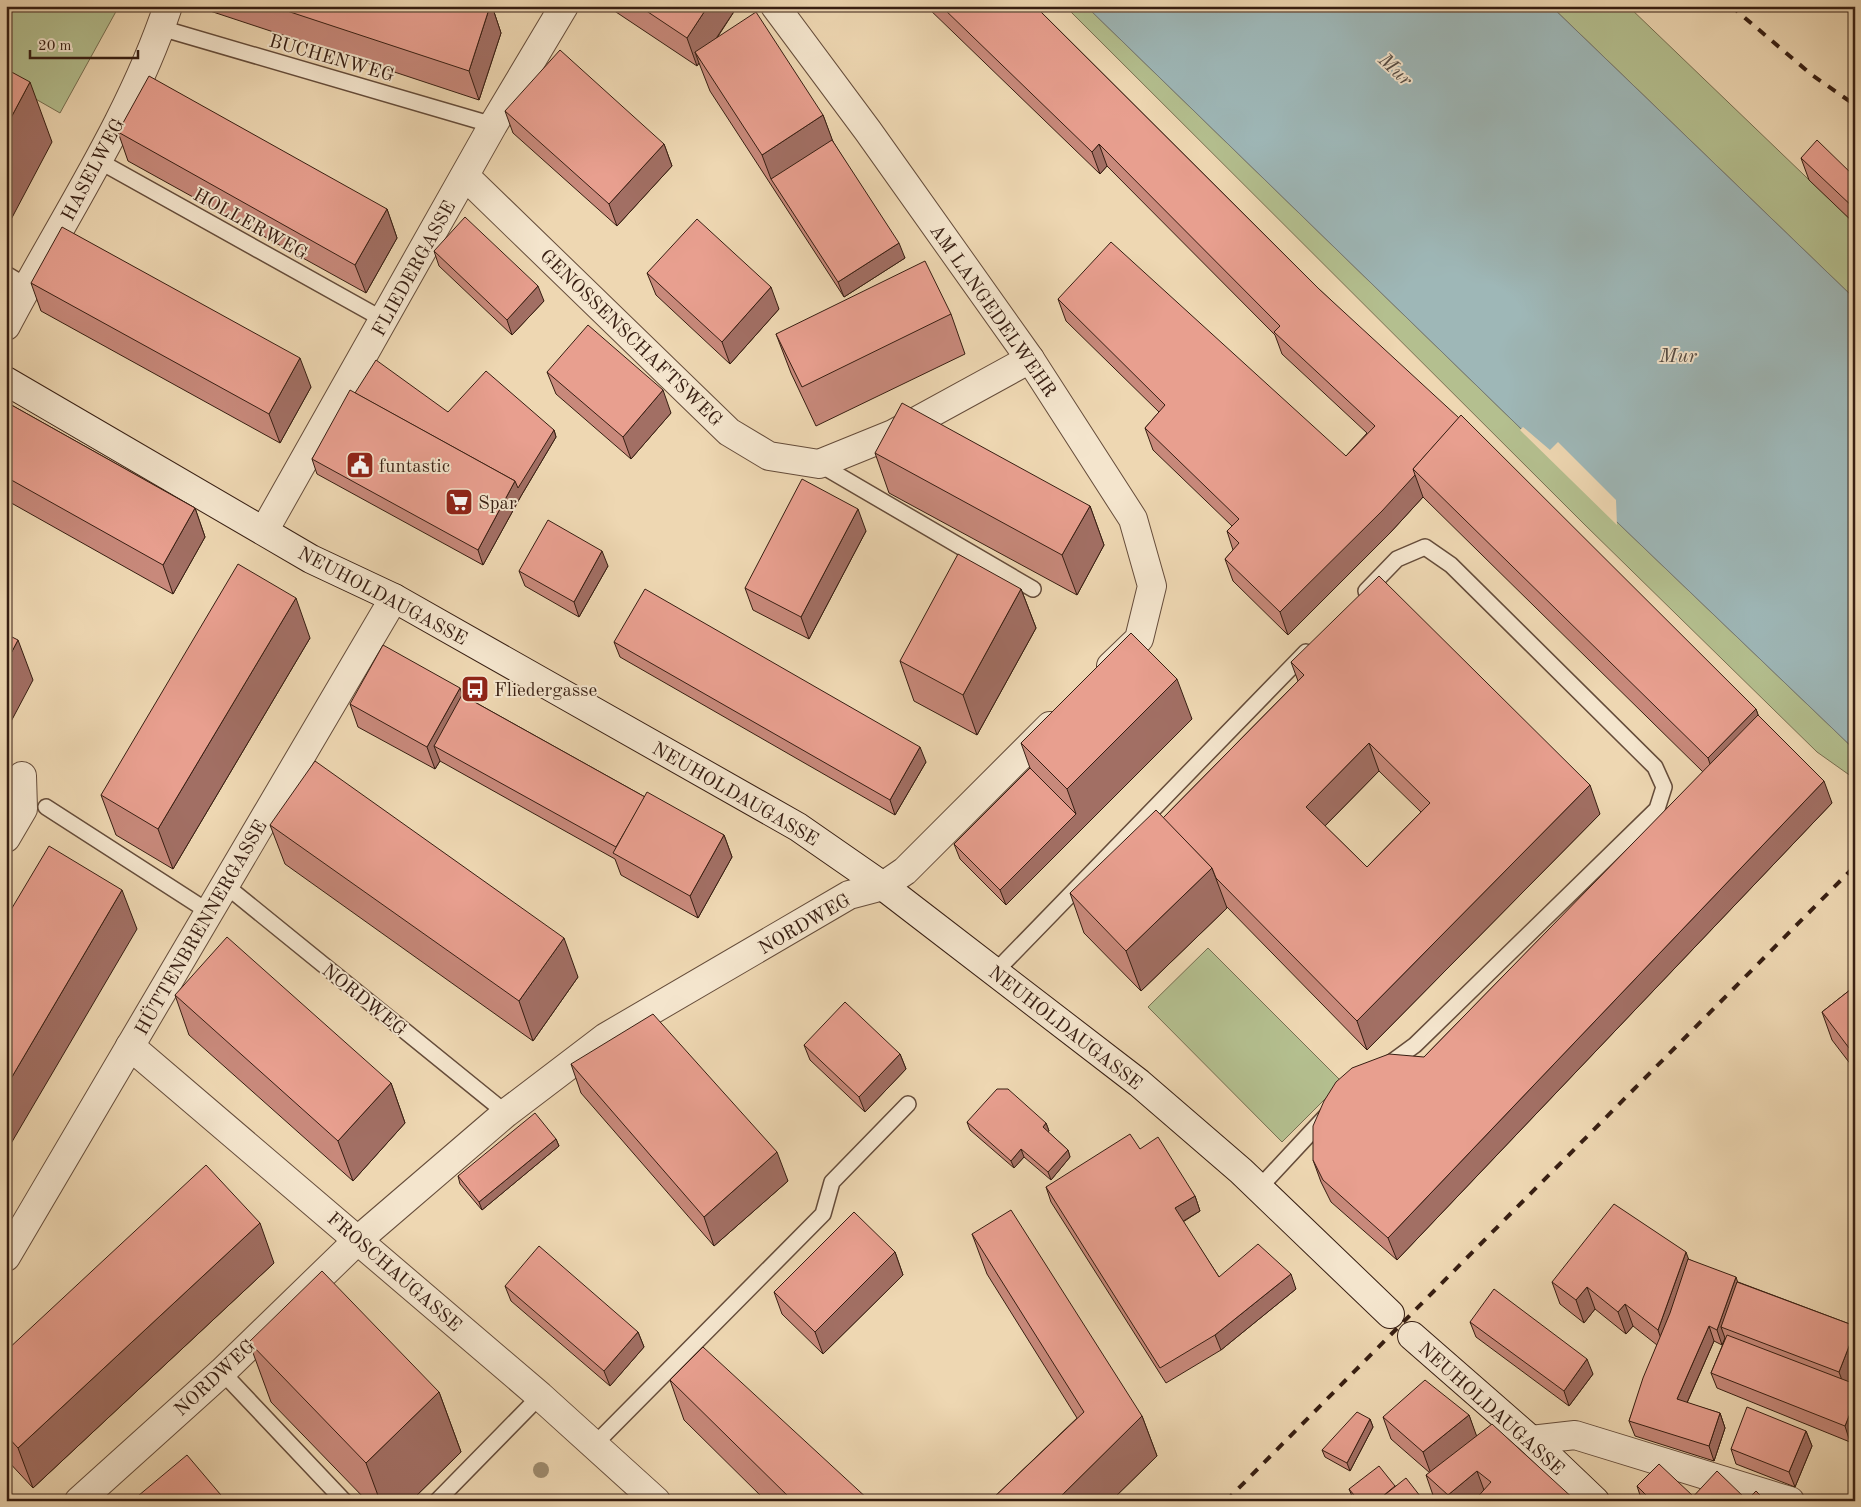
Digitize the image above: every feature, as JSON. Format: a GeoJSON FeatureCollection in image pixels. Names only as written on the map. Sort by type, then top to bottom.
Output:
{"type":"FeatureCollection","features":[{"type":"Feature","properties":{"kind":"street","name":"FLIEDERGASSE"},"geometry":{"type":"LineString","coordinates":[[264,531],[493,125],[564,6]]}},
{"type":"Feature","properties":{"kind":"street","name":"AM LANGEDELWEHR"},"geometry":{"type":"LineString","coordinates":[[775,6],[868,131],[1030,359],[1134,519],[1152,586],[1139,639],[1095,682]]}},
{"type":"Feature","properties":{"kind":"street","name":"HASELWEG"},"geometry":{"type":"LineString","coordinates":[[6,326],[17,280],[99,162],[164,17]]}},
{"type":"Feature","properties":{"kind":"street","name":"GENOSSENSCHAFTSWEG"},"geometry":{"type":"LineString","coordinates":[[465,176],[729,432],[769,456],[819,464]]}},
{"type":"Feature","properties":{"kind":"street"},"geometry":{"type":"LineString","coordinates":[[819,464],[894,434],[1030,359]]}},
{"type":"Feature","properties":{"kind":"street","name":"NEUHOLDAUGASSE"},"geometry":{"type":"LineString","coordinates":[[6,381],[311,559],[394,598],[798,827],[883,886],[1139,1083],[1259,1188],[1390,1314]]}},
{"type":"Feature","properties":{"kind":"street","name":"HÜTTENBRENNERGASSE"},"geometry":{"type":"LineString","coordinates":[[10,1242],[130,1046],[394,598]]}},
{"type":"Feature","properties":{"kind":"street","name":"NORDWEG"},"geometry":{"type":"LineString","coordinates":[[79,1501],[222,1372],[358,1240],[506,1113],[606,1037],[849,895],[883,886],[905,871],[1067,710]]}},
{"type":"Feature","properties":{"kind":"street"},"geometry":{"type":"LineString","coordinates":[[6,838],[23,809],[14,772]]}},
{"type":"Feature","properties":{"kind":"street","name":"FROSCHAUGASSE"},"geometry":{"type":"LineString","coordinates":[[130,1046],[540,1396],[656,1501]]}},
{"type":"Feature","properties":{"kind":"street","name":"NEUHOLDAUGASSE"},"geometry":{"type":"LineString","coordinates":[[1412,1336],[1531,1440],[1595,1501]]}},
{"type":"Feature","properties":{"kind":"street"},"geometry":{"type":"LineString","coordinates":[[1531,1440],[1575,1435],[1790,1501]]}},
{"type":"Feature","properties":{"kind":"lane","name":"BUCHENWEG"},"geometry":{"type":"LineString","coordinates":[[164,17],[493,125]]}},
{"type":"Feature","properties":{"kind":"lane","name":"HOLLERWEG"},"geometry":{"type":"LineString","coordinates":[[99,162],[384,320]]}},
{"type":"Feature","properties":{"kind":"lane","name":"GENOSSENSCHAFTSWEG"},"geometry":{"type":"LineString","coordinates":[[819,464],[1032,589]]}},
{"type":"Feature","properties":{"kind":"lane"},"geometry":{"type":"LineString","coordinates":[[1355,602],[1397,559],[1425,547],[1451,565],[1648,760],[1655,767],[1664,786],[1657,809],[1415,1044],[1371,1078]]}},
{"type":"Feature","properties":{"kind":"lane"},"geometry":{"type":"LineString","coordinates":[[995,972],[1314,644]]}},
{"type":"Feature","properties":{"kind":"lane"},"geometry":{"type":"LineString","coordinates":[[46,807],[209,912]]}},
{"type":"Feature","properties":{"kind":"lane","name":"NORDWEG"},"geometry":{"type":"LineString","coordinates":[[225,885],[506,1113]]}},
{"type":"Feature","properties":{"kind":"lane"},"geometry":{"type":"LineString","coordinates":[[594,1445],[823,1214],[832,1182],[908,1104]]}},
{"type":"Feature","properties":{"kind":"lane"},"geometry":{"type":"LineString","coordinates":[[1259,1188],[1334,1108]]}},
{"type":"Feature","properties":{"kind":"lane"},"geometry":{"type":"LineString","coordinates":[[222,1372],[344,1501]]}},
{"type":"Feature","properties":{"kind":"lane"},"geometry":{"type":"LineString","coordinates":[[437,1501],[540,1396]]}},
{"type":"Feature","properties":{"kind":"green space"},"geometry":{"type":"Polygon","coordinates":[[[6,6],[119,6],[60,113],[6,82],[6,6]]]}},
{"type":"Feature","properties":{"kind":"green space"},"geometry":{"type":"Polygon","coordinates":[[[1065,6],[1086,6],[1618,523],[1855,750],[1855,779],[1817,752],[1584,524],[1065,6]]]}},
{"type":"Feature","properties":{"kind":"green space"},"geometry":{"type":"Polygon","coordinates":[[[1551,6],[1628,6],[1855,224],[1855,299],[1551,6]]]}},
{"type":"Feature","properties":{"kind":"green space"},"geometry":{"type":"Polygon","coordinates":[[[1208,948],[1342,1082],[1282,1142],[1148,1007],[1208,948]]]}},
{"type":"Feature","properties":{"kind":"water","name":"Mur"},"geometry":{"type":"Polygon","coordinates":[[[1086,6],[1551,6],[1855,299],[1855,750],[1618,523],[1086,6]]]}},
{"type":"Feature","properties":{"kind":"pier"},"geometry":{"type":"Polygon","coordinates":[[[1523,427],[1550,450],[1558,442],[1616,500],[1617,525],[1520,430],[1523,427]]]}},
{"type":"Feature","properties":{"kind":"building"},"geometry":{"type":"Polygon","coordinates":[[[272,6],[490,6],[469,71],[272,6]]]}},
{"type":"Feature","properties":{"kind":"building"},"geometry":{"type":"Polygon","coordinates":[[[639,6],[708,6],[687,38],[639,6]]]}},
{"type":"Feature","properties":{"kind":"building"},"geometry":{"type":"Polygon","coordinates":[[[941,6],[1035,6],[1319,289],[1459,418],[1413,469],[1415,475],[1382,511],[1280,612],[1225,559],[1239,543],[1227,531],[1239,519],[1145,428],[1165,405],[1058,299],[1111,242],[1346,456],[1375,426],[1274,332],[1280,326],[1099,144],[1092,152],[941,6]]]}},
{"type":"Feature","properties":{"kind":"building"},"geometry":{"type":"Polygon","coordinates":[[[756,12],[823,115],[762,155],[695,52],[756,12]]]}},
{"type":"Feature","properties":{"kind":"building"},"geometry":{"type":"Polygon","coordinates":[[[560,50],[664,144],[609,204],[505,111],[560,50]]]}},
{"type":"Feature","properties":{"kind":"building"},"geometry":{"type":"Polygon","coordinates":[[[6,69],[30,82],[6,127],[6,69]]]}},
{"type":"Feature","properties":{"kind":"building"},"geometry":{"type":"Polygon","coordinates":[[[149,76],[387,209],[355,265],[118,132],[149,76]]]}},
{"type":"Feature","properties":{"kind":"building"},"geometry":{"type":"Polygon","coordinates":[[[832,140],[899,243],[838,282],[771,179],[832,140]]]}},
{"type":"Feature","properties":{"kind":"building"},"geometry":{"type":"Polygon","coordinates":[[[1817,140],[1855,177],[1855,209],[1801,158],[1817,140]]]}},
{"type":"Feature","properties":{"kind":"building"},"geometry":{"type":"Polygon","coordinates":[[[465,217],[538,286],[507,320],[434,251],[465,217]]]}},
{"type":"Feature","properties":{"kind":"building"},"geometry":{"type":"Polygon","coordinates":[[[697,219],[771,287],[722,342],[647,273],[697,219]]]}},
{"type":"Feature","properties":{"kind":"building"},"geometry":{"type":"Polygon","coordinates":[[[62,227],[300,358],[269,414],[31,283],[62,227]]]}},
{"type":"Feature","properties":{"kind":"building"},"geometry":{"type":"Polygon","coordinates":[[[925,261],[951,314],[802,387],[776,334],[925,261]]]}},
{"type":"Feature","properties":{"kind":"building"},"geometry":{"type":"Polygon","coordinates":[[[588,325],[663,390],[623,437],[547,372],[588,325]]]}},
{"type":"Feature","properties":{"kind":"building"},"geometry":{"type":"Polygon","coordinates":[[[376,360],[448,412],[486,371],[554,430],[518,488],[515,481],[355,393],[376,360]]]}},
{"type":"Feature","properties":{"kind":"building"},"geometry":{"type":"Polygon","coordinates":[[[350,390],[515,481],[478,550],[312,459],[350,390]]]}},
{"type":"Feature","properties":{"kind":"building"},"geometry":{"type":"Polygon","coordinates":[[[6,402],[195,508],[163,565],[6,477],[6,402]]]}},
{"type":"Feature","properties":{"kind":"building"},"geometry":{"type":"Polygon","coordinates":[[[902,403],[1090,506],[1062,555],[875,453],[902,403]]]}},
{"type":"Feature","properties":{"kind":"building"},"geometry":{"type":"Polygon","coordinates":[[[1461,415],[1756,709],[1708,758],[1413,469],[1461,415]]]}},
{"type":"Feature","properties":{"kind":"building"},"geometry":{"type":"Polygon","coordinates":[[[802,479],[858,509],[801,617],[745,588],[802,479]]]}},
{"type":"Feature","properties":{"kind":"building"},"geometry":{"type":"Polygon","coordinates":[[[548,520],[602,551],[574,602],[519,571],[548,520]]]}},
{"type":"Feature","properties":{"kind":"building"},"geometry":{"type":"Polygon","coordinates":[[[958,554],[1021,589],[963,695],[900,661],[958,554]]]}},
{"type":"Feature","properties":{"kind":"building"},"geometry":{"type":"Polygon","coordinates":[[[238,564],[296,598],[158,829],[101,795],[238,564]]]}},
{"type":"Feature","properties":{"kind":"building"},"geometry":{"type":"Polygon","coordinates":[[[1379,576],[1590,785],[1357,1021],[1216,878],[1212,868],[1163,818],[1304,675],[1291,662],[1379,576]],[[1369,743],[1306,807],[1367,867],[1430,803],[1369,743]]]}},
{"type":"Feature","properties":{"kind":"building"},"geometry":{"type":"Polygon","coordinates":[[[645,589],[920,747],[890,800],[614,642],[645,589]]]}},
{"type":"Feature","properties":{"kind":"building"},"geometry":{"type":"Polygon","coordinates":[[[1131,633],[1177,679],[1067,789],[1021,743],[1131,633]]]}},
{"type":"Feature","properties":{"kind":"building"},"geometry":{"type":"Polygon","coordinates":[[[6,634],[18,640],[6,663],[6,634]]]}},
{"type":"Feature","properties":{"kind":"building"},"geometry":{"type":"Polygon","coordinates":[[[383,645],[460,688],[427,747],[350,704],[383,645]]]}},
{"type":"Feature","properties":{"kind":"building"},"geometry":{"type":"Polygon","coordinates":[[[462,695],[645,797],[616,847],[434,746],[462,695]]]}},
{"type":"Feature","properties":{"kind":"building"},"geometry":{"type":"Polygon","coordinates":[[[1758,715],[1824,781],[1388,1238],[1323,1180],[1313,1160],[1313,1126],[1324,1101],[1336,1082],[1352,1068],[1389,1054],[1424,1057],[1758,715]]]}},
{"type":"Feature","properties":{"kind":"building"},"geometry":{"type":"Polygon","coordinates":[[[315,761],[564,938],[519,1001],[270,825],[315,761]]]}},
{"type":"Feature","properties":{"kind":"building"},"geometry":{"type":"Polygon","coordinates":[[[1030,768],[1076,814],[1000,890],[954,844],[1030,768]]]}},
{"type":"Feature","properties":{"kind":"building"},"geometry":{"type":"Polygon","coordinates":[[[647,792],[724,835],[690,896],[613,853],[647,792]]]}},
{"type":"Feature","properties":{"kind":"building"},"geometry":{"type":"Polygon","coordinates":[[[1156,810],[1212,868],[1126,951],[1070,893],[1156,810]]]}},
{"type":"Feature","properties":{"kind":"building"},"geometry":{"type":"Polygon","coordinates":[[[49,846],[122,890],[6,1087],[6,918],[49,846]]]}},
{"type":"Feature","properties":{"kind":"building"},"geometry":{"type":"Polygon","coordinates":[[[227,937],[391,1083],[338,1141],[175,995],[227,937]]]}},
{"type":"Feature","properties":{"kind":"building"},"geometry":{"type":"Polygon","coordinates":[[[1855,986],[1855,1056],[1822,1012],[1855,986]]]}},
{"type":"Feature","properties":{"kind":"building"},"geometry":{"type":"Polygon","coordinates":[[[845,1002],[900,1054],[859,1097],[804,1045],[845,1002]]]}},
{"type":"Feature","properties":{"kind":"building"},"geometry":{"type":"Polygon","coordinates":[[[653,1014],[777,1152],[704,1217],[571,1064],[653,1014]]]}},
{"type":"Feature","properties":{"kind":"building"},"geometry":{"type":"Polygon","coordinates":[[[997,1089],[1008,1089],[1046,1123],[1043,1127],[1068,1150],[1048,1172],[1021,1149],[1011,1161],[967,1122],[997,1089]]]}},
{"type":"Feature","properties":{"kind":"building"},"geometry":{"type":"Polygon","coordinates":[[[535,1113],[556,1139],[479,1202],[458,1176],[535,1113]]]}},
{"type":"Feature","properties":{"kind":"building"},"geometry":{"type":"Polygon","coordinates":[[[1130,1134],[1140,1149],[1158,1137],[1195,1196],[1175,1208],[1219,1277],[1258,1244],[1291,1274],[1215,1335],[1160,1368],[1046,1187],[1130,1134]]]}},
{"type":"Feature","properties":{"kind":"building"},"geometry":{"type":"Polygon","coordinates":[[[206,1165],[260,1223],[18,1448],[6,1435],[6,1351],[206,1165]]]}},
{"type":"Feature","properties":{"kind":"building"},"geometry":{"type":"Polygon","coordinates":[[[1614,1204],[1686,1252],[1658,1330],[1625,1304],[1618,1312],[1587,1287],[1576,1300],[1552,1282],[1614,1204]]]}},
{"type":"Feature","properties":{"kind":"building"},"geometry":{"type":"Polygon","coordinates":[[[1011,1210],[1142,1416],[1056,1501],[990,1501],[1084,1412],[972,1234],[1011,1210]]]}},
{"type":"Feature","properties":{"kind":"building"},"geometry":{"type":"Polygon","coordinates":[[[854,1212],[895,1252],[815,1332],[774,1292],[854,1212]]]}},
{"type":"Feature","properties":{"kind":"building"},"geometry":{"type":"Polygon","coordinates":[[[539,1246],[638,1332],[604,1371],[505,1286],[539,1246]]]}},
{"type":"Feature","properties":{"kind":"building"},"geometry":{"type":"Polygon","coordinates":[[[1688,1259],[1736,1277],[1717,1330],[1709,1326],[1677,1399],[1720,1413],[1709,1446],[1629,1421],[1643,1378],[1670,1313],[1688,1259]]]}},
{"type":"Feature","properties":{"kind":"building"},"geometry":{"type":"Polygon","coordinates":[[[322,1271],[439,1392],[366,1463],[249,1342],[322,1271]]]}},
{"type":"Feature","properties":{"kind":"building"},"geometry":{"type":"Polygon","coordinates":[[[1737,1282],[1855,1326],[1855,1331],[1839,1372],[1721,1327],[1737,1282]]]}},
{"type":"Feature","properties":{"kind":"building"},"geometry":{"type":"Polygon","coordinates":[[[1494,1289],[1587,1359],[1564,1391],[1470,1322],[1494,1289]]]}},
{"type":"Feature","properties":{"kind":"building"},"geometry":{"type":"Polygon","coordinates":[[[1727,1335],[1855,1384],[1855,1401],[1845,1426],[1711,1373],[1727,1335]]]}},
{"type":"Feature","properties":{"kind":"building"},"geometry":{"type":"Polygon","coordinates":[[[703,1347],[870,1501],[793,1501],[670,1380],[703,1347]]]}},
{"type":"Feature","properties":{"kind":"building"},"geometry":{"type":"Polygon","coordinates":[[[1425,1380],[1469,1415],[1423,1452],[1383,1417],[1425,1380]]]}},
{"type":"Feature","properties":{"kind":"building"},"geometry":{"type":"Polygon","coordinates":[[[1747,1407],[1806,1431],[1789,1472],[1731,1449],[1747,1407]]]}},
{"type":"Feature","properties":{"kind":"building"},"geometry":{"type":"Polygon","coordinates":[[[1357,1412],[1370,1419],[1347,1463],[1322,1450],[1357,1412]]]}},
{"type":"Feature","properties":{"kind":"building"},"geometry":{"type":"Polygon","coordinates":[[[1492,1424],[1576,1501],[1474,1501],[1491,1482],[1477,1471],[1448,1495],[1426,1475],[1492,1424]]]}},
{"type":"Feature","properties":{"kind":"building"},"geometry":{"type":"Polygon","coordinates":[[[187,1455],[226,1501],[132,1501],[187,1455]]]}},
{"type":"Feature","properties":{"kind":"building"},"geometry":{"type":"Polygon","coordinates":[[[1659,1464],[1693,1496],[1688,1501],[1652,1501],[1637,1486],[1659,1464]]]}},
{"type":"Feature","properties":{"kind":"building"},"geometry":{"type":"Polygon","coordinates":[[[1379,1466],[1395,1486],[1377,1501],[1359,1501],[1349,1489],[1379,1466]]]}},
{"type":"Feature","properties":{"kind":"building"},"geometry":{"type":"Polygon","coordinates":[[[1717,1471],[1747,1500],[1756,1491],[1766,1501],[1689,1501],[1717,1471]]]}},
{"type":"Feature","properties":{"kind":"building"},"geometry":{"type":"Polygon","coordinates":[[[1406,1478],[1424,1501],[1377,1501],[1406,1478]]]}},
{"type":"Feature","properties":{"kind":"railway"},"geometry":{"type":"LineString","coordinates":[[1731,6],[1812,75],[1855,105]]}},
{"type":"Feature","properties":{"kind":"railway"},"geometry":{"type":"LineString","coordinates":[[1226,1501],[1855,866]]}},
{"type":"Feature","properties":{"kind":"place","name":"funtastic"},"geometry":{"type":"Point","coordinates":[360,465]}},
{"type":"Feature","properties":{"kind":"place","name":"Spar"},"geometry":{"type":"Point","coordinates":[459,502]}},
{"type":"Feature","properties":{"kind":"place","name":"Fliedergasse"},"geometry":{"type":"Point","coordinates":[475,689]}}]}
